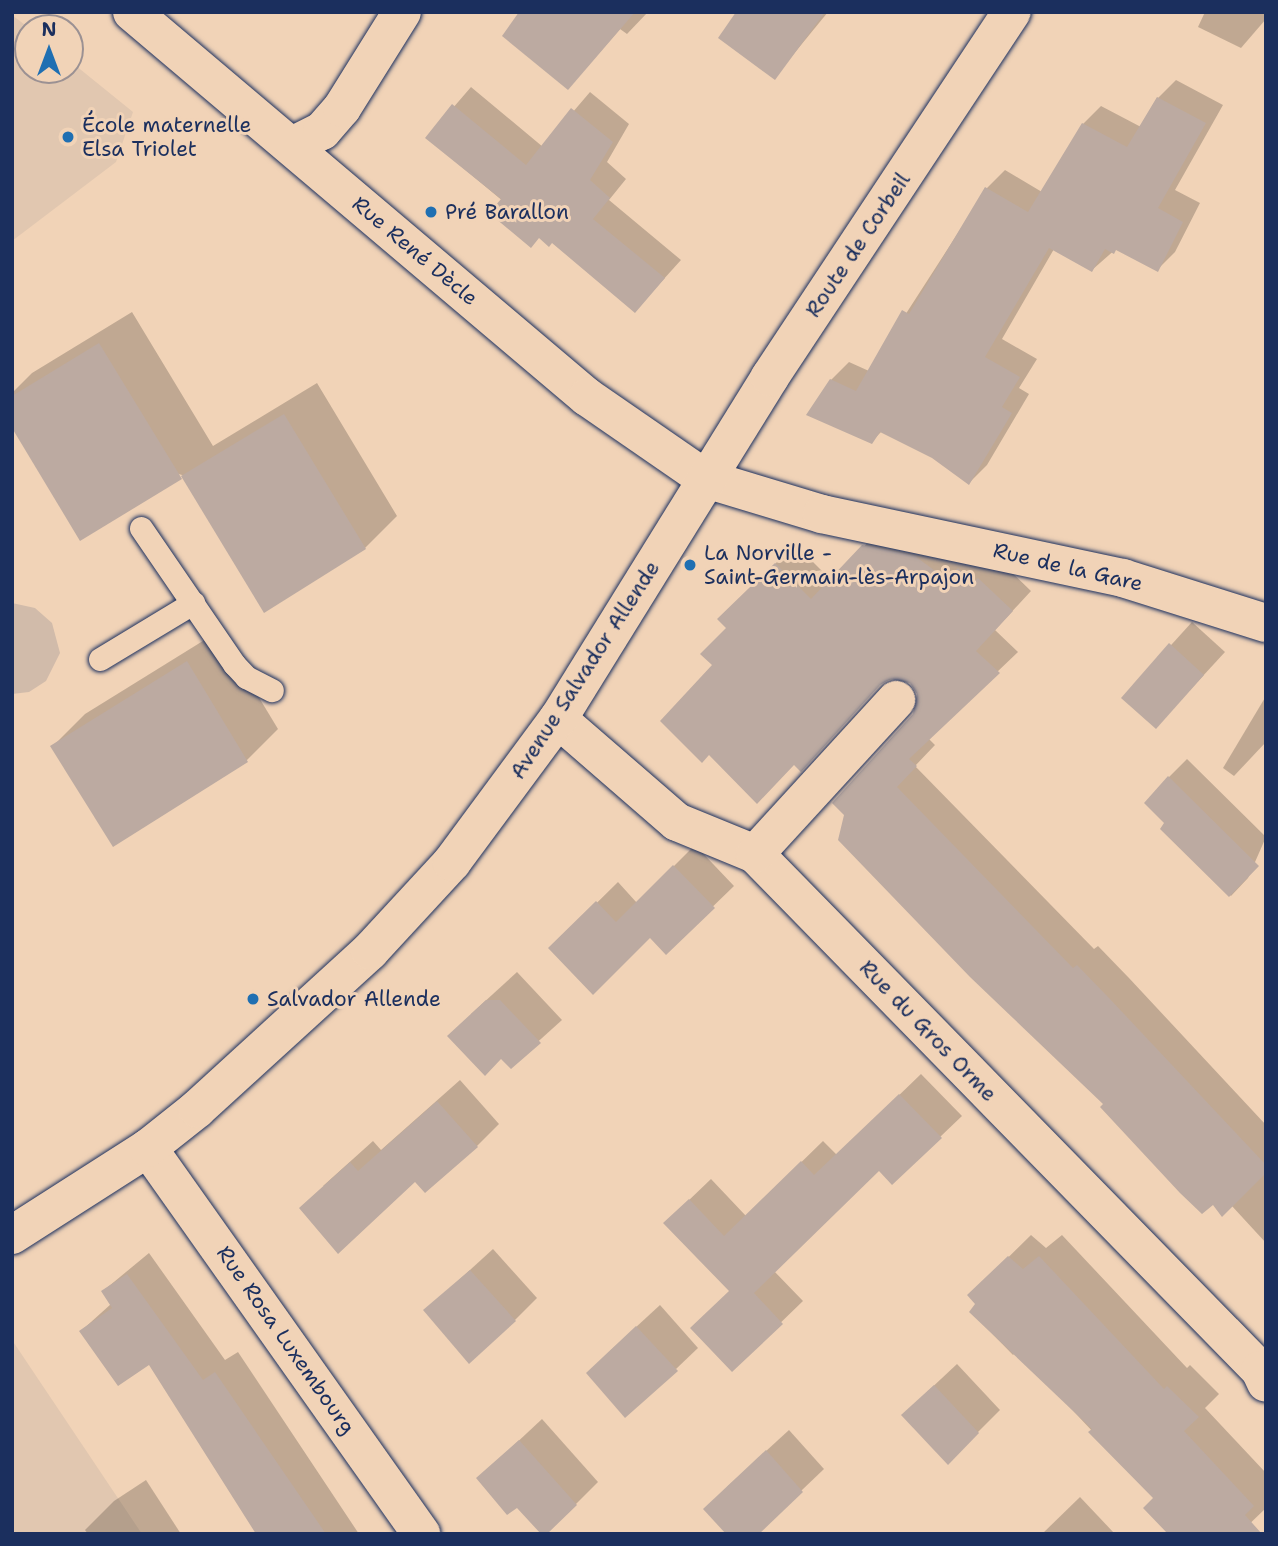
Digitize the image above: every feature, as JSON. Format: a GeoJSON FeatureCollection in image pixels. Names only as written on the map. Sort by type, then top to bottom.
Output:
{"type":"FeatureCollection","features":[{"type":"Feature","properties":{"kind":"street","name":"Rue René Dècle"},"geometry":{"type":"LineString","coordinates":[[132,12],[587,397],[706,479]]}},
{"type":"Feature","properties":{"kind":"street"},"geometry":{"type":"LineString","coordinates":[[292,146],[322,131],[342,108],[402,12]]}},
{"type":"Feature","properties":{"kind":"street","name":"Route de Corbeil"},"geometry":{"type":"LineString","coordinates":[[706,479],[1012,12]]}},
{"type":"Feature","properties":{"kind":"street","name":"Rue de la Gare"},"geometry":{"type":"LineString","coordinates":[[706,479],[822,514],[1123,578],[1266,623]]}},
{"type":"Feature","properties":{"kind":"street","name":"Avenue Salvador Allende"},"geometry":{"type":"LineString","coordinates":[[12,1235],[148,1148],[290,1029],[370,951],[453,862],[558,719],[706,479]]}},
{"type":"Feature","properties":{"kind":"street"},"geometry":{"type":"LineString","coordinates":[[755,854],[896,700]]}},
{"type":"Feature","properties":{"kind":"street","name":"Rue du Gros Orme"},"geometry":{"type":"LineString","coordinates":[[558,719],[677,822],[755,854],[1260,1370],[1266,1383]]}},
{"type":"Feature","properties":{"kind":"street","name":"Rue Rosa Luxembourg"},"geometry":{"type":"LineString","coordinates":[[148,1148],[421,1534]]}},
{"type":"Feature","properties":{"kind":"lane"},"geometry":{"type":"LineString","coordinates":[[141,528],[233,664],[259,686],[272,690]]}},
{"type":"Feature","properties":{"kind":"lane"},"geometry":{"type":"LineString","coordinates":[[100,659],[192,603]]}},
{"type":"Feature","properties":{"kind":"shaded area","name":"École maternelle Elsa Triolet"},"geometry":{"type":"Polygon","coordinates":[[[12,15],[14,84],[84,84],[84,72],[133,112],[116,162],[12,241],[12,15]]]}},
{"type":"Feature","properties":{"kind":"shaded area"},"geometry":{"type":"Polygon","coordinates":[[[12,603],[35,608],[52,623],[60,653],[46,681],[29,692],[12,694],[12,603]]]}},
{"type":"Feature","properties":{"kind":"shaded area"},"geometry":{"type":"Polygon","coordinates":[[[12,1340],[142,1534],[12,1534],[12,1340]]]}},
{"type":"Feature","properties":{"kind":"building"},"geometry":{"type":"Polygon","coordinates":[[[519,12],[635,12],[568,90],[502,36],[519,12]]]}},
{"type":"Feature","properties":{"kind":"building"},"geometry":{"type":"Polygon","coordinates":[[[736,12],[825,12],[775,80],[718,38],[736,12]]]}},
{"type":"Feature","properties":{"kind":"building"},"geometry":{"type":"Polygon","coordinates":[[[1157,97],[1206,123],[1158,208],[1183,222],[1158,272],[1116,250],[1114,254],[1105,249],[1092,272],[1049,248],[985,357],[1020,377],[1002,407],[1012,413],[969,485],[932,458],[880,432],[872,444],[806,415],[830,379],[856,391],[902,310],[909,314],[985,187],[1028,212],[1082,123],[1127,147],[1157,97]]]}},
{"type":"Feature","properties":{"kind":"building"},"geometry":{"type":"Polygon","coordinates":[[[452,104],[526,165],[571,108],[613,142],[590,180],[610,198],[593,219],[665,278],[635,313],[552,243],[549,247],[539,238],[531,248],[489,213],[501,199],[425,138],[452,104]]]}},
{"type":"Feature","properties":{"kind":"building"},"geometry":{"type":"Polygon","coordinates":[[[99,343],[182,479],[80,541],[12,428],[12,396],[99,343]]]}},
{"type":"Feature","properties":{"kind":"building"},"geometry":{"type":"Polygon","coordinates":[[[284,414],[366,549],[264,613],[181,476],[284,414]]]}},
{"type":"Feature","properties":{"kind":"building"},"geometry":{"type":"Polygon","coordinates":[[[862,545],[915,556],[946,579],[958,568],[973,582],[978,578],[1013,611],[976,651],[1000,673],[909,759],[917,766],[897,787],[1073,968],[1077,965],[1266,1165],[1266,1173],[1222,1217],[1213,1205],[1202,1214],[1180,1193],[1100,1107],[1103,1104],[970,977],[838,840],[844,815],[832,803],[913,714],[917,694],[910,683],[890,679],[880,685],[801,772],[794,765],[757,804],[709,755],[702,763],[660,721],[712,665],[700,654],[726,628],[717,619],[775,563],[811,599],[862,545]]]}},
{"type":"Feature","properties":{"kind":"building"},"geometry":{"type":"Polygon","coordinates":[[[1169,643],[1204,675],[1156,729],[1121,698],[1169,643]]]}},
{"type":"Feature","properties":{"kind":"building"},"geometry":{"type":"Polygon","coordinates":[[[187,661],[248,762],[113,847],[50,746],[187,661]]]}},
{"type":"Feature","properties":{"kind":"building"},"geometry":{"type":"Polygon","coordinates":[[[1168,776],[1259,866],[1229,897],[1160,829],[1164,823],[1144,803],[1168,776]]]}},
{"type":"Feature","properties":{"kind":"building"},"geometry":{"type":"Polygon","coordinates":[[[673,865],[715,908],[666,955],[650,938],[593,995],[548,948],[596,901],[616,922],[673,865]]]}},
{"type":"Feature","properties":{"kind":"building"},"geometry":{"type":"Polygon","coordinates":[[[486,1000],[500,1000],[541,1043],[511,1069],[501,1059],[485,1076],[447,1036],[486,1000]]]}},
{"type":"Feature","properties":{"kind":"building"},"geometry":{"type":"Polygon","coordinates":[[[899,1094],[942,1138],[892,1185],[879,1171],[754,1293],[783,1324],[732,1372],[690,1328],[729,1291],[663,1223],[689,1199],[724,1236],[801,1161],[814,1175],[899,1094]]]}},
{"type":"Feature","properties":{"kind":"building"},"geometry":{"type":"Polygon","coordinates":[[[437,1101],[478,1147],[425,1193],[415,1182],[338,1254],[299,1208],[350,1162],[358,1171],[437,1101]]]}},
{"type":"Feature","properties":{"kind":"building"},"geometry":{"type":"Polygon","coordinates":[[[1008,1256],[1023,1269],[1039,1256],[1164,1389],[1167,1386],[1199,1417],[1184,1431],[1254,1506],[1245,1515],[1262,1534],[1168,1534],[1143,1508],[1153,1498],[1088,1432],[1092,1429],[969,1312],[975,1304],[967,1295],[1008,1256]]]}},
{"type":"Feature","properties":{"kind":"building"},"geometry":{"type":"Polygon","coordinates":[[[470,1270],[516,1321],[469,1364],[423,1310],[470,1270]]]}},
{"type":"Feature","properties":{"kind":"building"},"geometry":{"type":"Polygon","coordinates":[[[127,1274],[203,1380],[215,1372],[326,1534],[256,1534],[149,1365],[118,1386],[79,1331],[112,1308],[101,1291],[127,1274]]]}},
{"type":"Feature","properties":{"kind":"building"},"geometry":{"type":"Polygon","coordinates":[[[636,1326],[678,1371],[625,1418],[586,1373],[636,1326]]]}},
{"type":"Feature","properties":{"kind":"building"},"geometry":{"type":"Polygon","coordinates":[[[934,1385],[979,1433],[948,1465],[901,1415],[934,1385]]]}},
{"type":"Feature","properties":{"kind":"building"},"geometry":{"type":"Polygon","coordinates":[[[519,1440],[577,1505],[547,1534],[541,1534],[517,1508],[507,1515],[476,1478],[519,1440]]]}},
{"type":"Feature","properties":{"kind":"building"},"geometry":{"type":"Polygon","coordinates":[[[766,1450],[803,1492],[759,1534],[726,1534],[703,1509],[766,1450]]]}},
{"type":"Feature","properties":{"kind":"place","name":"École maternelle Elsa Triolet"},"geometry":{"type":"Point","coordinates":[68,137]}},
{"type":"Feature","properties":{"kind":"place","name":"Pré Barallon"},"geometry":{"type":"Point","coordinates":[431,212]}},
{"type":"Feature","properties":{"kind":"place","name":"La Norville - Saint-Germain-lès-Arpajon"},"geometry":{"type":"Point","coordinates":[690,565]}},
{"type":"Feature","properties":{"kind":"place","name":"Salvador Allende"},"geometry":{"type":"Point","coordinates":[253,999]}}]}
